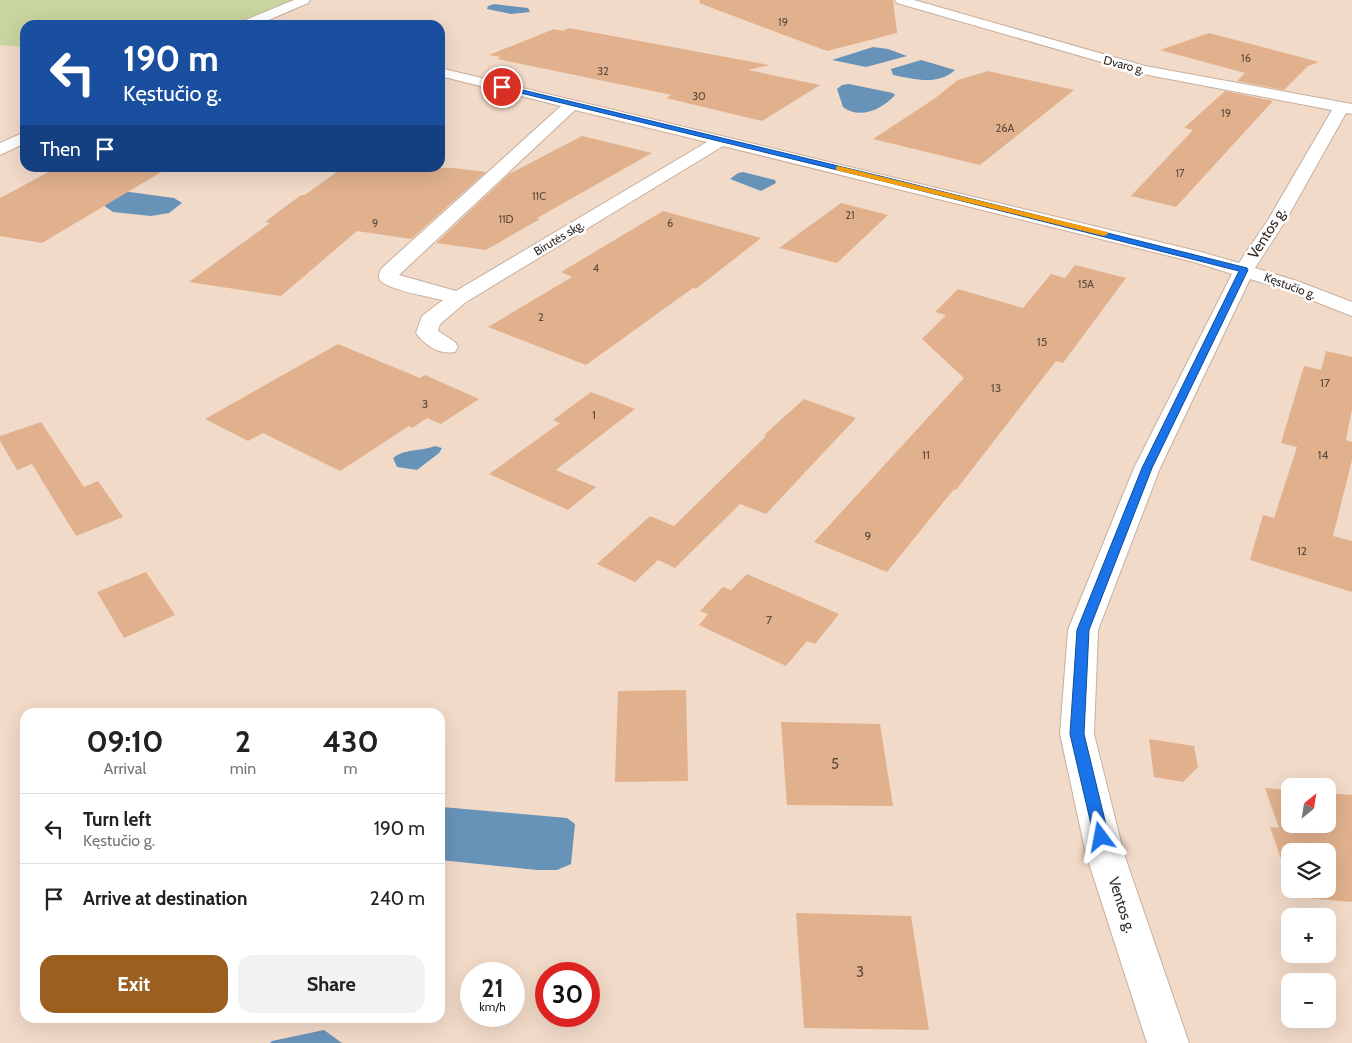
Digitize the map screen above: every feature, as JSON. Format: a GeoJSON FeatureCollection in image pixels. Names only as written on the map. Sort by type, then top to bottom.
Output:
{"type":"FeatureCollection","features":[{"type":"Feature","properties":{"kind":"street"},"geometry":{"type":"LineString","coordinates":[[258,20],[304,0]]}},
{"type":"Feature","properties":{"kind":"street","name":"Dvaro g."},"geometry":{"type":"LineString","coordinates":[[901,0],[1143,70],[1347,108]]}},
{"type":"Feature","properties":{"kind":"street","name":"Kęstučio g."},"geometry":{"type":"LineString","coordinates":[[445,73],[1244,270],[1352,310]]}},
{"type":"Feature","properties":{"kind":"street"},"geometry":{"type":"LineString","coordinates":[[459,298],[400,284],[389,278],[389,272],[572,104]]}},
{"type":"Feature","properties":{"kind":"street","name":"Ventos g."},"geometry":{"type":"LineString","coordinates":[[1168,1043],[1106,854],[1077,734],[1083,630],[1147,468],[1244,270],[1347,108]]}},
{"type":"Feature","properties":{"kind":"street"},"geometry":{"type":"LineString","coordinates":[[0,150],[20,140]]}},
{"type":"Feature","properties":{"kind":"street","name":"Birutės skg."},"geometry":{"type":"LineString","coordinates":[[447,347],[427,333],[430,321],[459,298],[722,140]]}},
{"type":"Feature","properties":{"kind":"green space"},"geometry":{"type":"Polygon","coordinates":[[[0,0],[298,0],[252,20],[20,20],[20,47],[0,45],[0,0]]]}},
{"type":"Feature","properties":{"kind":"water"},"geometry":{"type":"Polygon","coordinates":[[[494,4],[528,8],[530,12],[511,14],[487,9],[488,6],[494,4]]]}},
{"type":"Feature","properties":{"kind":"water"},"geometry":{"type":"Polygon","coordinates":[[[873,47],[888,49],[907,56],[866,67],[832,60],[873,47]]]}},
{"type":"Feature","properties":{"kind":"water"},"geometry":{"type":"Polygon","coordinates":[[[921,60],[955,70],[948,75],[933,80],[893,75],[891,69],[921,60]]]}},
{"type":"Feature","properties":{"kind":"water"},"geometry":{"type":"Polygon","coordinates":[[[849,84],[895,95],[878,108],[864,113],[857,113],[843,107],[837,89],[842,85],[849,84]]]}},
{"type":"Feature","properties":{"kind":"water"},"geometry":{"type":"Polygon","coordinates":[[[743,172],[775,180],[776,183],[761,191],[730,179],[743,172]]]}},
{"type":"Feature","properties":{"kind":"water"},"geometry":{"type":"Polygon","coordinates":[[[122,191],[174,198],[182,203],[169,213],[151,216],[113,212],[103,205],[122,191]]]}},
{"type":"Feature","properties":{"kind":"water"},"geometry":{"type":"Polygon","coordinates":[[[435,446],[442,448],[439,453],[417,470],[397,467],[393,458],[408,451],[435,446]]]}},
{"type":"Feature","properties":{"kind":"water"},"geometry":{"type":"Polygon","coordinates":[[[445,807],[567,818],[575,824],[571,864],[557,870],[537,870],[445,861],[445,807]]]}},
{"type":"Feature","properties":{"kind":"water"},"geometry":{"type":"Polygon","coordinates":[[[324,1030],[342,1043],[270,1043],[272,1041],[324,1030]]]}},
{"type":"Feature","properties":{"kind":"building"},"geometry":{"type":"Polygon","coordinates":[[[700,0],[893,0],[897,33],[827,51],[699,3],[700,0]]]}},
{"type":"Feature","properties":{"kind":"building"},"geometry":{"type":"Polygon","coordinates":[[[569,28],[769,65],[748,70],[820,85],[762,121],[666,98],[672,95],[497,59],[501,57],[489,55],[554,29],[563,31],[569,28]]]}},
{"type":"Feature","properties":{"kind":"building"},"geometry":{"type":"Polygon","coordinates":[[[1209,33],[1319,62],[1308,66],[1284,90],[1237,81],[1245,73],[1160,50],[1209,33]]]}},
{"type":"Feature","properties":{"kind":"building"},"geometry":{"type":"Polygon","coordinates":[[[988,71],[1074,90],[980,165],[873,139],[934,99],[958,80],[988,71]]]}},
{"type":"Feature","properties":{"kind":"building"},"geometry":{"type":"Polygon","coordinates":[[[1225,91],[1273,101],[1176,207],[1131,196],[1193,130],[1184,128],[1225,91]]]}},
{"type":"Feature","properties":{"kind":"building"},"geometry":{"type":"Polygon","coordinates":[[[582,136],[652,153],[537,218],[540,219],[486,250],[436,243],[509,174],[582,136]]]}},
{"type":"Feature","properties":{"kind":"building"},"geometry":{"type":"Polygon","coordinates":[[[445,168],[453,168],[486,172],[411,239],[357,231],[281,296],[189,282],[270,223],[265,222],[301,195],[305,195],[337,172],[445,172],[445,168]]]}},
{"type":"Feature","properties":{"kind":"building"},"geometry":{"type":"Polygon","coordinates":[[[49,172],[161,172],[42,243],[0,236],[0,198],[49,172]]]}},
{"type":"Feature","properties":{"kind":"building"},"geometry":{"type":"Polygon","coordinates":[[[841,203],[888,215],[837,263],[779,248],[841,203]]]}},
{"type":"Feature","properties":{"kind":"building"},"geometry":{"type":"Polygon","coordinates":[[[663,211],[761,238],[696,289],[693,288],[586,365],[488,327],[572,277],[561,272],[663,211]]]}},
{"type":"Feature","properties":{"kind":"building"},"geometry":{"type":"Polygon","coordinates":[[[1075,265],[1126,278],[1063,363],[1056,361],[956,490],[954,489],[887,572],[814,542],[964,378],[922,339],[946,315],[935,312],[958,289],[1023,308],[1051,274],[1065,278],[1075,265]]]}},
{"type":"Feature","properties":{"kind":"building"},"geometry":{"type":"Polygon","coordinates":[[[338,344],[420,378],[425,375],[479,399],[441,424],[427,418],[412,428],[409,426],[340,471],[263,433],[248,441],[205,419],[338,344]]]}},
{"type":"Feature","properties":{"kind":"building"},"geometry":{"type":"Polygon","coordinates":[[[1326,351],[1352,357],[1352,409],[1346,440],[1352,442],[1352,460],[1333,536],[1352,541],[1352,592],[1250,560],[1263,515],[1274,518],[1297,447],[1281,443],[1304,366],[1321,370],[1326,351]]]}},
{"type":"Feature","properties":{"kind":"building"},"geometry":{"type":"Polygon","coordinates":[[[591,392],[635,409],[556,470],[596,487],[568,510],[489,474],[560,423],[553,420],[591,392]]]}},
{"type":"Feature","properties":{"kind":"building"},"geometry":{"type":"Polygon","coordinates":[[[804,399],[856,418],[766,514],[740,504],[675,568],[658,560],[635,582],[597,564],[650,516],[674,526],[766,436],[764,435],[804,399]]]}},
{"type":"Feature","properties":{"kind":"building"},"geometry":{"type":"Polygon","coordinates":[[[41,422],[84,487],[98,481],[123,517],[76,536],[32,464],[17,470],[0,441],[0,436],[41,422]]]}},
{"type":"Feature","properties":{"kind":"building"},"geometry":{"type":"Polygon","coordinates":[[[146,572],[175,615],[124,638],[97,592],[146,572]]]}},
{"type":"Feature","properties":{"kind":"building"},"geometry":{"type":"Polygon","coordinates":[[[747,574],[839,614],[815,644],[807,641],[786,666],[699,625],[708,614],[700,611],[723,587],[731,590],[747,574]]]}},
{"type":"Feature","properties":{"kind":"building"},"geometry":{"type":"Polygon","coordinates":[[[686,690],[688,781],[615,782],[618,691],[686,690]]]}},
{"type":"Feature","properties":{"kind":"building"},"geometry":{"type":"Polygon","coordinates":[[[781,722],[880,724],[893,806],[787,805],[781,722]]]}},
{"type":"Feature","properties":{"kind":"building"},"geometry":{"type":"Polygon","coordinates":[[[1149,739],[1194,746],[1198,767],[1183,782],[1154,777],[1149,739]]]}},
{"type":"Feature","properties":{"kind":"building"},"geometry":{"type":"Polygon","coordinates":[[[1265,788],[1281,789],[1281,833],[1336,833],[1336,794],[1352,795],[1352,902],[1306,898],[1336,898],[1336,843],[1281,843],[1281,859],[1270,827],[1279,828],[1265,788]]]}},
{"type":"Feature","properties":{"kind":"building"},"geometry":{"type":"Polygon","coordinates":[[[796,913],[911,916],[929,1030],[804,1028],[796,913]]]}},
{"type":"Feature","properties":{"kind":"slow traffic"},"geometry":{"type":"LineString","coordinates":[[838,168],[1104,234]]}},
{"type":"Feature","properties":{"kind":"route"},"geometry":{"type":"LineString","coordinates":[[502,87],[888,180],[1244,270],[1147,468],[1083,630],[1077,734],[1101,837]]}}]}
